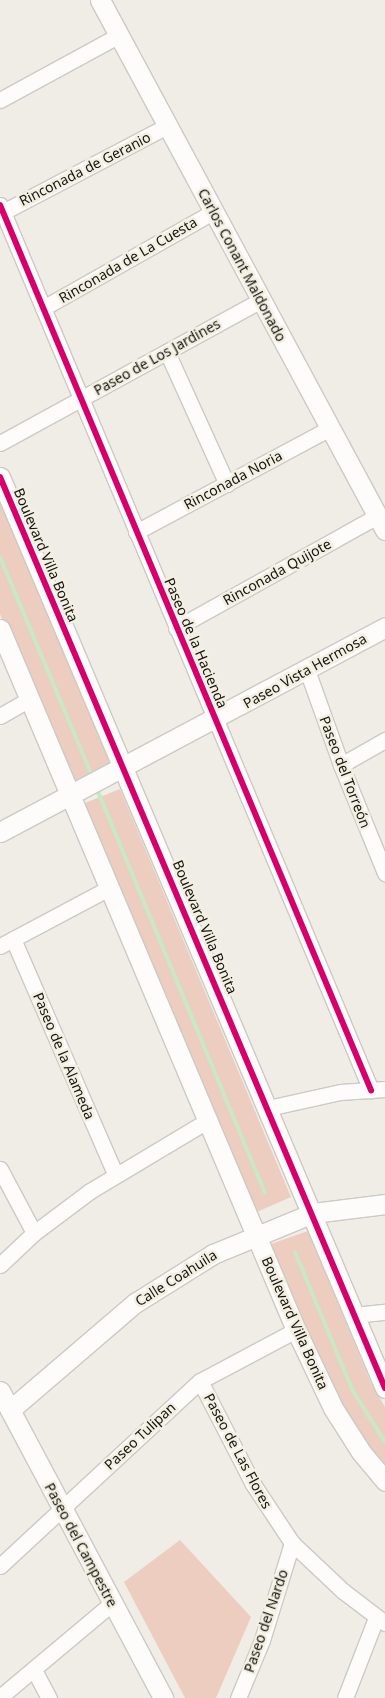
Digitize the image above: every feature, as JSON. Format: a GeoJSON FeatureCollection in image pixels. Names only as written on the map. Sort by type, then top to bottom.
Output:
{"type":"FeatureCollection","features":[{"type":"Feature","properties":{"kind":"street","name":"Carlos Conant Maldonado"},"geometry":{"type":"LineString","coordinates":[[100,0],[381,523]]}},
{"type":"Feature","properties":{"kind":"street"},"geometry":{"type":"LineString","coordinates":[[0,100],[119,35]]}},
{"type":"Feature","properties":{"kind":"street","name":"Rinconada de Geranio"},"geometry":{"type":"LineString","coordinates":[[1,208],[168,126]]}},
{"type":"Feature","properties":{"kind":"street","name":"Paseo de la Hacienda"},"geometry":{"type":"LineString","coordinates":[[1,208],[215,720],[378,1089]]}},
{"type":"Feature","properties":{"kind":"street","name":"Rinconada de La Cuesta"},"geometry":{"type":"LineString","coordinates":[[43,308],[213,212]]}},
{"type":"Feature","properties":{"kind":"street","name":"Paseo de Los Jardines"},"geometry":{"type":"LineString","coordinates":[[0,443],[261,300]]}},
{"type":"Feature","properties":{"kind":"street"},"geometry":{"type":"LineString","coordinates":[[167,352],[227,484]]}},
{"type":"Feature","properties":{"kind":"street","name":"Rinconada Noria"},"geometry":{"type":"LineString","coordinates":[[136,532],[330,428]]}},
{"type":"Feature","properties":{"kind":"street","name":"Boulevard Villa Bonita"},"geometry":{"type":"LineString","coordinates":[[0,477],[120,770],[268,1108],[309,1214],[385,1388]]}},
{"type":"Feature","properties":{"kind":"street","name":"Rinconada Quijote"},"geometry":{"type":"LineString","coordinates":[[176,628],[381,523]]}},
{"type":"Feature","properties":{"kind":"street","name":"Paseo Vista Hermosa"},"geometry":{"type":"LineString","coordinates":[[71,795],[215,720],[385,627]]}},
{"type":"Feature","properties":{"kind":"street","name":"Boulevard Villa Bonita"},"geometry":{"type":"LineString","coordinates":[[0,629],[71,795],[107,889],[207,1122],[259,1234],[296,1330],[333,1408],[361,1452],[385,1481]]}},
{"type":"Feature","properties":{"kind":"street","name":"Paseo del Torreón"},"geometry":{"type":"LineString","coordinates":[[307,670],[340,765],[382,856],[385,873]]}},
{"type":"Feature","properties":{"kind":"street"},"geometry":{"type":"LineString","coordinates":[[0,716],[30,700]]}},
{"type":"Feature","properties":{"kind":"street"},"geometry":{"type":"LineString","coordinates":[[340,765],[385,740]]}},
{"type":"Feature","properties":{"kind":"street"},"geometry":{"type":"LineString","coordinates":[[0,832],[71,795]]}},
{"type":"Feature","properties":{"kind":"street"},"geometry":{"type":"LineString","coordinates":[[7,942],[107,889]]}},
{"type":"Feature","properties":{"kind":"street","name":"Paseo de la Alameda"},"geometry":{"type":"LineString","coordinates":[[7,942],[114,1174]]}},
{"type":"Feature","properties":{"kind":"street"},"geometry":{"type":"LineString","coordinates":[[268,1108],[340,1092],[378,1089]]}},
{"type":"Feature","properties":{"kind":"street"},"geometry":{"type":"LineString","coordinates":[[0,1264],[34,1233],[114,1174],[207,1122]]}},
{"type":"Feature","properties":{"kind":"street"},"geometry":{"type":"LineString","coordinates":[[0,1169],[34,1233]]}},
{"type":"Feature","properties":{"kind":"street","name":"Calle Coahuila"},"geometry":{"type":"LineString","coordinates":[[5,1414],[135,1303],[213,1254],[309,1214],[385,1204]]}},
{"type":"Feature","properties":{"kind":"street"},"geometry":{"type":"LineString","coordinates":[[354,1315],[385,1312]]}},
{"type":"Feature","properties":{"kind":"street","name":"Paseo Tulipan"},"geometry":{"type":"LineString","coordinates":[[0,1566],[63,1510],[200,1381],[296,1330]]}},
{"type":"Feature","properties":{"kind":"street","name":"Paseo de Las Flores"},"geometry":{"type":"LineString","coordinates":[[200,1381],[253,1484],[292,1543],[380,1621]]}},
{"type":"Feature","properties":{"kind":"street","name":"Paseo del Campestre"},"geometry":{"type":"LineString","coordinates":[[0,1392],[5,1414],[63,1510],[163,1698]]}},
{"type":"Feature","properties":{"kind":"street","name":"Paseo del Nardo"},"geometry":{"type":"LineString","coordinates":[[238,1698],[262,1640],[292,1543]]}},
{"type":"Feature","properties":{"kind":"street"},"geometry":{"type":"LineString","coordinates":[[0,1697],[112,1603]]}},
{"type":"Feature","properties":{"kind":"street"},"geometry":{"type":"LineString","coordinates":[[345,1698],[380,1621]]}},
{"type":"Feature","properties":{"kind":"street"},"geometry":{"type":"LineString","coordinates":[[34,1670],[49,1698]]}},
{"type":"Feature","properties":{"kind":"shaded area"},"geometry":{"type":"Polygon","coordinates":[[[0,498],[112,763],[72,786],[0,614],[0,498]]]}},
{"type":"Feature","properties":{"kind":"shaded area"},"geometry":{"type":"Polygon","coordinates":[[[120,789],[291,1197],[252,1214],[80,805],[120,789]]]}},
{"type":"Feature","properties":{"kind":"shaded area"},"geometry":{"type":"Polygon","coordinates":[[[308,1231],[371,1383],[385,1407],[385,1470],[372,1457],[333,1393],[271,1244],[308,1231]]]}},
{"type":"Feature","properties":{"kind":"shaded area"},"geometry":{"type":"Polygon","coordinates":[[[180,1540],[251,1617],[216,1698],[185,1698],[124,1582],[180,1540]]]}},
{"type":"Feature","properties":{"kind":"waterway"},"geometry":{"type":"LineString","coordinates":[[0,557],[92,776]]}},
{"type":"Feature","properties":{"kind":"waterway"},"geometry":{"type":"LineString","coordinates":[[96,787],[265,1192]]}},
{"type":"Feature","properties":{"kind":"waterway"},"geometry":{"type":"LineString","coordinates":[[295,1252],[353,1391],[385,1442]]}},
{"type":"Feature","properties":{"kind":"cycle path"},"geometry":{"type":"LineString","coordinates":[[0,205],[371,1090]]}},
{"type":"Feature","properties":{"kind":"cycle path"},"geometry":{"type":"LineString","coordinates":[[0,477],[385,1388]]}}]}
